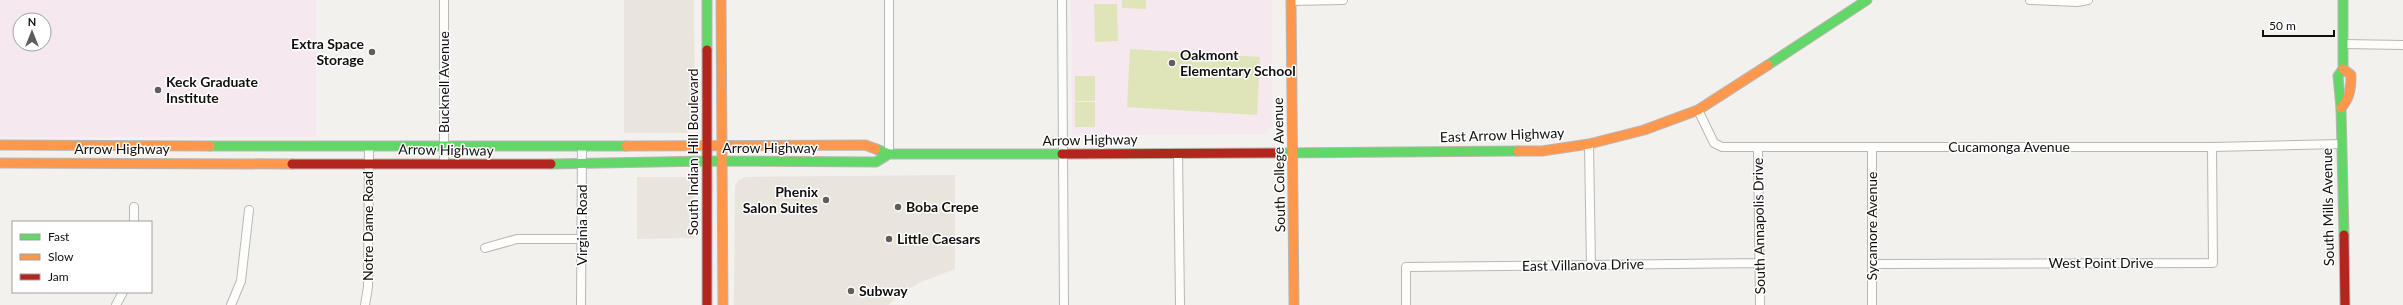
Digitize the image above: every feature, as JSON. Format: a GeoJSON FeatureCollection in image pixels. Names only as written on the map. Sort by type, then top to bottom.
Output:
{"type":"FeatureCollection","features":[{"type":"Feature","properties":{"kind":"main road","name":"South Indian Hill Boulevard"},"geometry":{"type":"LineString","coordinates":[[707,0],[707,305]]}},
{"type":"Feature","properties":{"kind":"main road","name":"South Indian Hill Boulevard"},"geometry":{"type":"LineString","coordinates":[[721,0],[723,305]]}},
{"type":"Feature","properties":{"kind":"main road","name":"South College Avenue"},"geometry":{"type":"LineString","coordinates":[[1291,0],[1294,305]]}},
{"type":"Feature","properties":{"kind":"main road","name":"East Arrow Highway"},"geometry":{"type":"LineString","coordinates":[[1292,152],[1494,152],[1542,150],[1590,144],[1644,130],[1698,110],[1867,0]]}},
{"type":"Feature","properties":{"kind":"main road","name":"South Mills Avenue"},"geometry":{"type":"LineString","coordinates":[[2343,0],[2343,69],[2338,76],[2341,108],[2345,305]]}},
{"type":"Feature","properties":{"kind":"main road","name":"South Mills Avenue"},"geometry":{"type":"LineString","coordinates":[[2341,108],[2348,101],[2351,92],[2351,75],[2343,69]]}},
{"type":"Feature","properties":{"kind":"main road","name":"Arrow Highway"},"geometry":{"type":"LineString","coordinates":[[0,145],[444,147],[865,144],[889,154],[1292,152]]}},
{"type":"Feature","properties":{"kind":"main road","name":"Arrow Highway"},"geometry":{"type":"LineString","coordinates":[[0,163],[444,164],[876,162],[889,154]]}},
{"type":"Feature","properties":{"kind":"street","name":"Bucknell Avenue"},"geometry":{"type":"LineString","coordinates":[[444,0],[444,164]]}},
{"type":"Feature","properties":{"kind":"street"},"geometry":{"type":"LineString","coordinates":[[889,0],[889,154]]}},
{"type":"Feature","properties":{"kind":"street"},"geometry":{"type":"LineString","coordinates":[[1062,0],[1064,305]]}},
{"type":"Feature","properties":{"kind":"street"},"geometry":{"type":"LineString","coordinates":[[1291,0],[1343,0]]}},
{"type":"Feature","properties":{"kind":"street"},"geometry":{"type":"LineString","coordinates":[[2030,0],[2076,2],[2088,0]]}},
{"type":"Feature","properties":{"kind":"street"},"geometry":{"type":"LineString","coordinates":[[2344,44],[2403,45]]}},
{"type":"Feature","properties":{"kind":"street","name":"Cucamonga Avenue"},"geometry":{"type":"LineString","coordinates":[[1698,110],[1714,143],[1722,147],[2212,147],[2341,144]]}},
{"type":"Feature","properties":{"kind":"street"},"geometry":{"type":"LineString","coordinates":[[1590,144],[1591,266]]}},
{"type":"Feature","properties":{"kind":"street","name":"Virginia Road"},"geometry":{"type":"LineString","coordinates":[[581,305],[582,146]]}},
{"type":"Feature","properties":{"kind":"street","name":"Notre Dame Road"},"geometry":{"type":"LineString","coordinates":[[365,305],[368,287],[368,147]]}},
{"type":"Feature","properties":{"kind":"street","name":"South Annapolis Drive"},"geometry":{"type":"LineString","coordinates":[[1758,147],[1760,305]]}},
{"type":"Feature","properties":{"kind":"street","name":"Sycamore Avenue"},"geometry":{"type":"LineString","coordinates":[[1872,147],[1872,305]]}},
{"type":"Feature","properties":{"kind":"street","name":"West Point Drive"},"geometry":{"type":"LineString","coordinates":[[1872,264],[2213,263],[2212,147]]}},
{"type":"Feature","properties":{"kind":"street"},"geometry":{"type":"LineString","coordinates":[[1178,153],[1180,305]]}},
{"type":"Feature","properties":{"kind":"street"},"geometry":{"type":"LineString","coordinates":[[134,207],[134,221]]}},
{"type":"Feature","properties":{"kind":"street"},"geometry":{"type":"LineString","coordinates":[[231,305],[241,281],[249,210]]}},
{"type":"Feature","properties":{"kind":"street"},"geometry":{"type":"LineString","coordinates":[[484,248],[517,239],[582,239]]}},
{"type":"Feature","properties":{"kind":"street","name":"East Villanova Drive"},"geometry":{"type":"LineString","coordinates":[[1406,305],[1406,267],[1759,263]]}},
{"type":"Feature","properties":{"kind":"street"},"geometry":{"type":"LineString","coordinates":[[116,305],[122,293]]}},
{"type":"Feature","properties":{"kind":"shaded area","name":"Keck Graduate Institute"},"geometry":{"type":"Polygon","coordinates":[[[0,0],[316,0],[316,137],[0,137],[0,0]]]}},
{"type":"Feature","properties":{"kind":"shaded area"},"geometry":{"type":"Polygon","coordinates":[[[624,0],[694,0],[695,122],[687,133],[624,133],[624,0]]]}},
{"type":"Feature","properties":{"kind":"shaded area","name":"Oakmont Elementary School"},"geometry":{"type":"Polygon","coordinates":[[[1071,0],[1272,0],[1272,126],[1265,134],[1072,135],[1071,0]]]}},
{"type":"Feature","properties":{"kind":"shaded area"},"geometry":{"type":"Polygon","coordinates":[[[955,175],[955,269],[921,282],[899,295],[888,305],[734,305],[735,186],[739,180],[746,177],[955,175]]]}},
{"type":"Feature","properties":{"kind":"shaded area"},"geometry":{"type":"Polygon","coordinates":[[[637,177],[685,177],[692,181],[694,188],[694,238],[637,239],[637,177]]]}},
{"type":"Feature","properties":{"kind":"green space"},"geometry":{"type":"Polygon","coordinates":[[[1122,0],[1146,0],[1146,9],[1122,8],[1122,0]]]}},
{"type":"Feature","properties":{"kind":"green space"},"geometry":{"type":"Polygon","coordinates":[[[1094,4],[1117,4],[1118,41],[1095,42],[1094,4]]]}},
{"type":"Feature","properties":{"kind":"green space"},"geometry":{"type":"Polygon","coordinates":[[[1130,49],[1260,57],[1257,115],[1127,107],[1130,49]]]}},
{"type":"Feature","properties":{"kind":"green space"},"geometry":{"type":"Polygon","coordinates":[[[1075,76],[1095,76],[1095,101],[1075,101],[1075,76]]]}},
{"type":"Feature","properties":{"kind":"green space"},"geometry":{"type":"Polygon","coordinates":[[[1075,102],[1095,102],[1095,127],[1075,127],[1075,102]]]}},
{"type":"Feature","properties":{"kind":"traffic: fast"},"geometry":{"type":"LineString","coordinates":[[707,0],[707,50]]}},
{"type":"Feature","properties":{"kind":"traffic: fast"},"geometry":{"type":"LineString","coordinates":[[1768,65],[1867,0]]}},
{"type":"Feature","properties":{"kind":"traffic: fast"},"geometry":{"type":"LineString","coordinates":[[2343,0],[2343,69],[2338,76],[2341,108],[2344,235]]}},
{"type":"Feature","properties":{"kind":"traffic: fast"},"geometry":{"type":"LineString","coordinates":[[210,146],[626,146]]}},
{"type":"Feature","properties":{"kind":"traffic: fast"},"geometry":{"type":"LineString","coordinates":[[876,149],[889,154],[1062,154]]}},
{"type":"Feature","properties":{"kind":"traffic: fast"},"geometry":{"type":"LineString","coordinates":[[1277,153],[1518,151]]}},
{"type":"Feature","properties":{"kind":"traffic: fast"},"geometry":{"type":"LineString","coordinates":[[551,164],[707,161],[876,162],[889,154]]}},
{"type":"Feature","properties":{"kind":"traffic: slow"},"geometry":{"type":"LineString","coordinates":[[721,0],[723,305]]}},
{"type":"Feature","properties":{"kind":"traffic: slow"},"geometry":{"type":"LineString","coordinates":[[1291,0],[1294,305]]}},
{"type":"Feature","properties":{"kind":"traffic: slow"},"geometry":{"type":"LineString","coordinates":[[1518,151],[1542,151],[1589,144],[1644,130],[1698,110],[1768,65]]}},
{"type":"Feature","properties":{"kind":"traffic: slow"},"geometry":{"type":"LineString","coordinates":[[2341,108],[2348,97],[2351,80],[2351,75],[2343,69]]}},
{"type":"Feature","properties":{"kind":"traffic: slow"},"geometry":{"type":"LineString","coordinates":[[0,145],[210,146]]}},
{"type":"Feature","properties":{"kind":"traffic: slow"},"geometry":{"type":"LineString","coordinates":[[626,146],[865,145],[876,149]]}},
{"type":"Feature","properties":{"kind":"traffic: slow"},"geometry":{"type":"LineString","coordinates":[[0,163],[292,164]]}},
{"type":"Feature","properties":{"kind":"traffic: jam"},"geometry":{"type":"LineString","coordinates":[[707,50],[707,305]]}},
{"type":"Feature","properties":{"kind":"traffic: jam"},"geometry":{"type":"LineString","coordinates":[[1062,154],[1277,153]]}},
{"type":"Feature","properties":{"kind":"traffic: jam"},"geometry":{"type":"LineString","coordinates":[[292,164],[551,164]]}},
{"type":"Feature","properties":{"kind":"traffic: jam"},"geometry":{"type":"LineString","coordinates":[[2344,235],[2345,305]]}},
{"type":"Feature","properties":{"kind":"place","name":"Extra Space Storage"},"geometry":{"type":"Point","coordinates":[372,52]}},
{"type":"Feature","properties":{"kind":"place","name":"Oakmont Elementary School"},"geometry":{"type":"Point","coordinates":[1172,63]}},
{"type":"Feature","properties":{"kind":"place","name":"Keck Graduate Institute"},"geometry":{"type":"Point","coordinates":[158,90]}},
{"type":"Feature","properties":{"kind":"place","name":"Phenix Salon Suites"},"geometry":{"type":"Point","coordinates":[826,200]}},
{"type":"Feature","properties":{"kind":"place","name":"Boba Crepe"},"geometry":{"type":"Point","coordinates":[898,207]}},
{"type":"Feature","properties":{"kind":"place","name":"Little Caesars"},"geometry":{"type":"Point","coordinates":[889,239]}},
{"type":"Feature","properties":{"kind":"place","name":"Subway"},"geometry":{"type":"Point","coordinates":[851,291]}}]}
